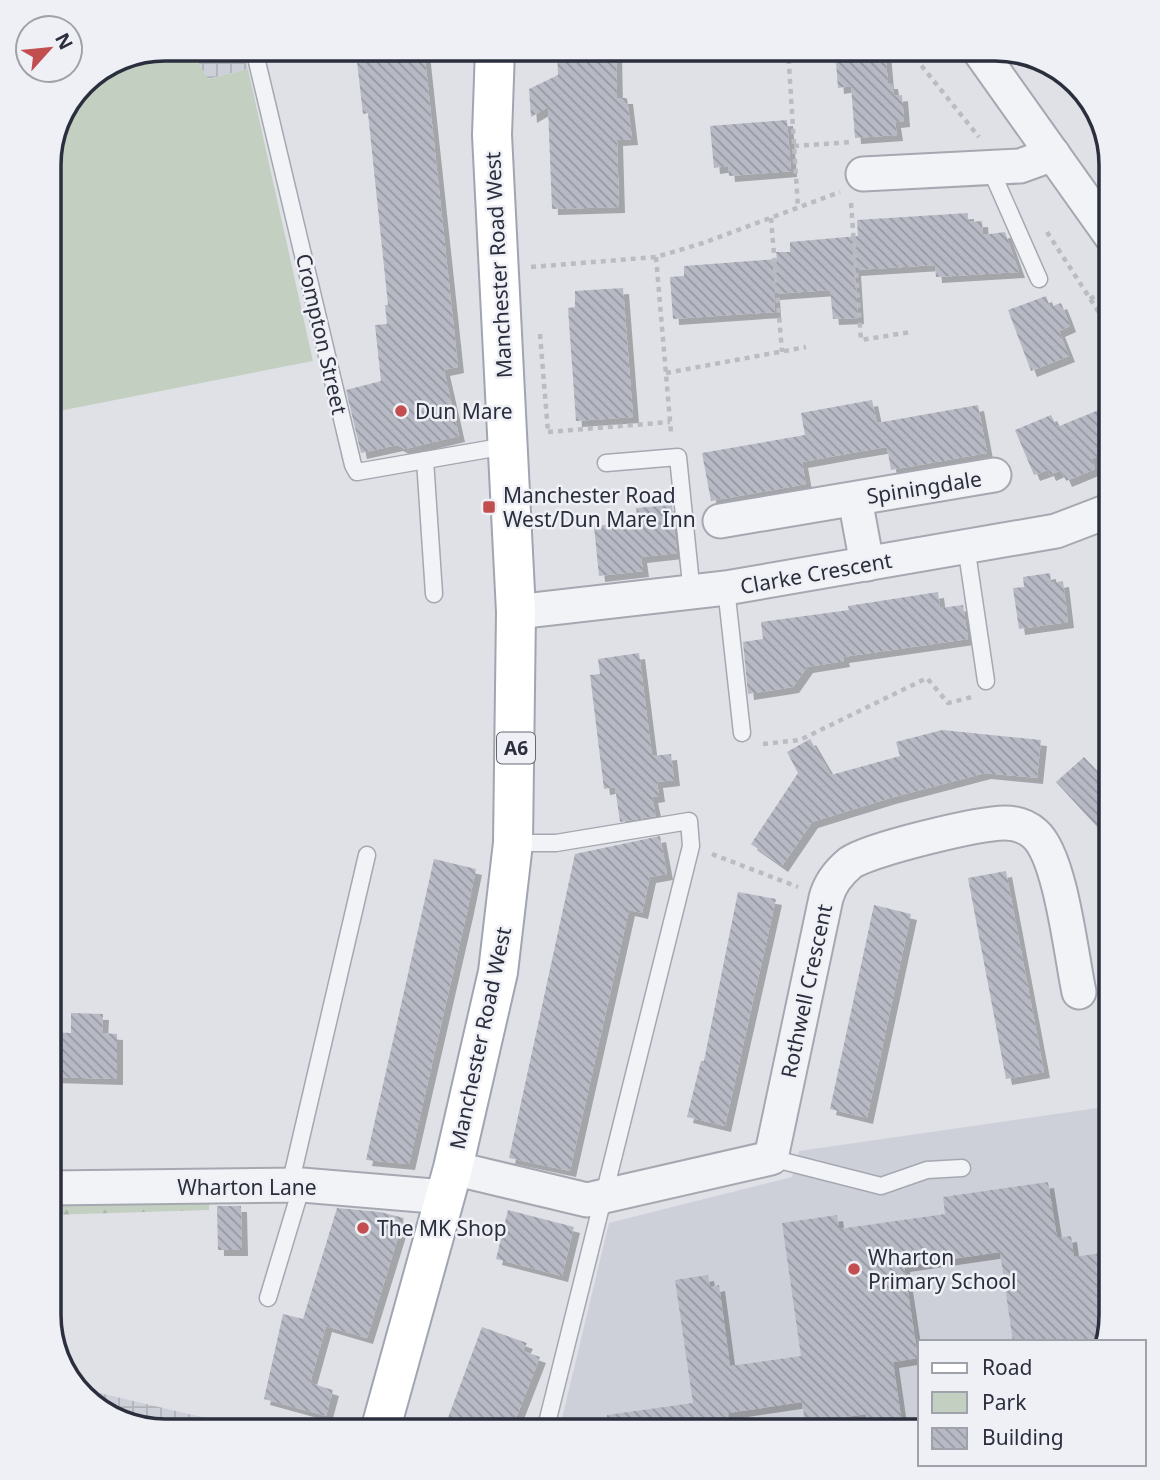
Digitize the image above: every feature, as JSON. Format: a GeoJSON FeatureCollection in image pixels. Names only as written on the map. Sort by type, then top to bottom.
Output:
{"type":"FeatureCollection","features":[{"type":"Feature","properties":{"kind":"main road","name":"Manchester Road West"},"geometry":{"type":"LineString","coordinates":[[383,1419],[449,1182],[498,972],[513,843],[516,612],[506,441],[517,269],[492,135],[495,61]]}},
{"type":"Feature","properties":{"kind":"street"},"geometry":{"type":"LineString","coordinates":[[987,61],[1099,219]]}},
{"type":"Feature","properties":{"kind":"street"},"geometry":{"type":"LineString","coordinates":[[856,179],[998,168],[1034,163],[1053,154]]}},
{"type":"Feature","properties":{"kind":"street","name":"Spiningdale"},"geometry":{"type":"LineString","coordinates":[[720,521],[994,475]]}},
{"type":"Feature","properties":{"kind":"street","name":"Spiningdale"},"geometry":{"type":"LineString","coordinates":[[855,499],[867,564]]}},
{"type":"Feature","properties":{"kind":"street","name":"Clarke Crescent"},"geometry":{"type":"LineString","coordinates":[[516,612],[692,594],[1056,531],[1099,515]]}},
{"type":"Feature","properties":{"kind":"street","name":"Rothwell Crescent"},"geometry":{"type":"LineString","coordinates":[[771,1158],[830,884],[840,872],[865,856],[988,824],[1021,824],[1045,845],[1050,857],[1079,992]]}},
{"type":"Feature","properties":{"kind":"street"},"geometry":{"type":"LineString","coordinates":[[449,1182],[574,1199],[602,1197],[771,1158]]}},
{"type":"Feature","properties":{"kind":"street","name":"Wharton Lane"},"geometry":{"type":"LineString","coordinates":[[61,1188],[449,1182]]}},
{"type":"Feature","properties":{"kind":"lane","name":"Crompton Street"},"geometry":{"type":"LineString","coordinates":[[257,61],[353,465],[357,472],[425,460],[506,441]]}},
{"type":"Feature","properties":{"kind":"lane"},"geometry":{"type":"LineString","coordinates":[[998,168],[1040,279]]}},
{"type":"Feature","properties":{"kind":"lane"},"geometry":{"type":"LineString","coordinates":[[606,463],[678,457],[692,594]]}},
{"type":"Feature","properties":{"kind":"lane"},"geometry":{"type":"LineString","coordinates":[[425,460],[434,594]]}},
{"type":"Feature","properties":{"kind":"lane"},"geometry":{"type":"LineString","coordinates":[[966,547],[986,681]]}},
{"type":"Feature","properties":{"kind":"lane"},"geometry":{"type":"LineString","coordinates":[[726,588],[742,733]]}},
{"type":"Feature","properties":{"kind":"lane"},"geometry":{"type":"LineString","coordinates":[[513,843],[556,843],[689,821],[691,846],[548,1419]]}},
{"type":"Feature","properties":{"kind":"lane"},"geometry":{"type":"LineString","coordinates":[[268,1298],[296,1185],[367,855]]}},
{"type":"Feature","properties":{"kind":"lane"},"geometry":{"type":"LineString","coordinates":[[771,1158],[881,1186],[927,1170],[962,1168]]}},
{"type":"Feature","properties":{"kind":"path"},"geometry":{"type":"LineString","coordinates":[[789,61],[798,208]]}},
{"type":"Feature","properties":{"kind":"path"},"geometry":{"type":"LineString","coordinates":[[917,61],[998,168]]}},
{"type":"Feature","properties":{"kind":"path"},"geometry":{"type":"LineString","coordinates":[[517,269],[656,257],[703,243],[838,193],[856,179]]}},
{"type":"Feature","properties":{"kind":"path"},"geometry":{"type":"LineString","coordinates":[[856,179],[861,340],[911,332]]}},
{"type":"Feature","properties":{"kind":"path"},"geometry":{"type":"LineString","coordinates":[[771,218],[782,352]]}},
{"type":"Feature","properties":{"kind":"path"},"geometry":{"type":"LineString","coordinates":[[1041,222],[1099,313]]}},
{"type":"Feature","properties":{"kind":"path"},"geometry":{"type":"LineString","coordinates":[[656,257],[674,457]]}},
{"type":"Feature","properties":{"kind":"path"},"geometry":{"type":"LineString","coordinates":[[517,269],[536,280]]}},
{"type":"Feature","properties":{"kind":"path"},"geometry":{"type":"LineString","coordinates":[[1090,299],[1099,293]]}},
{"type":"Feature","properties":{"kind":"path"},"geometry":{"type":"LineString","coordinates":[[539,321],[548,432]]}},
{"type":"Feature","properties":{"kind":"path"},"geometry":{"type":"LineString","coordinates":[[666,373],[806,347]]}},
{"type":"Feature","properties":{"kind":"path"},"geometry":{"type":"LineString","coordinates":[[506,441],[548,432],[670,422]]}},
{"type":"Feature","properties":{"kind":"path"},"geometry":{"type":"LineString","coordinates":[[742,733],[752,746],[800,740],[927,678],[948,703],[977,696],[986,681]]}},
{"type":"Feature","properties":{"kind":"path"},"geometry":{"type":"LineString","coordinates":[[691,846],[826,898]]}},
{"type":"Feature","properties":{"kind":"shaded area"},"geometry":{"type":"Polygon","coordinates":[[[197,61],[246,61],[248,69],[208,79],[197,61]]]}},
{"type":"Feature","properties":{"kind":"shaded area","name":"Wharton Primary School"},"geometry":{"type":"Polygon","coordinates":[[[1099,1108],[1099,1315],[1095,1340],[918,1340],[918,1419],[562,1419],[609,1223],[792,1177],[799,1151],[1099,1108]]]}},
{"type":"Feature","properties":{"kind":"shaded area"},"geometry":{"type":"Polygon","coordinates":[[[96,1392],[210,1419],[165,1419],[138,1415],[119,1408],[96,1392]]]}},
{"type":"Feature","properties":{"kind":"green space"},"geometry":{"type":"Polygon","coordinates":[[[165,61],[197,61],[208,79],[248,69],[313,361],[61,411],[61,158],[69,125],[79,107],[107,79],[125,69],[165,61]]]}},
{"type":"Feature","properties":{"kind":"green space"},"geometry":{"type":"Polygon","coordinates":[[[61,1201],[209,1202],[209,1210],[61,1215],[61,1201]]]}},
{"type":"Feature","properties":{"kind":"building"},"geometry":{"type":"Polygon","coordinates":[[[425,61],[458,367],[444,370],[459,436],[405,449],[397,445],[361,453],[346,390],[381,381],[375,325],[387,324],[385,305],[388,305],[368,113],[363,114],[357,62],[425,61]]]}},
{"type":"Feature","properties":{"kind":"building"},"geometry":{"type":"Polygon","coordinates":[[[557,61],[616,61],[617,98],[627,98],[632,139],[617,140],[619,207],[552,209],[548,107],[531,117],[529,89],[558,75],[557,61]]]}},
{"type":"Feature","properties":{"kind":"building"},"geometry":{"type":"Polygon","coordinates":[[[836,61],[886,61],[888,83],[892,83],[894,96],[902,95],[904,121],[895,122],[897,135],[855,138],[851,86],[838,88],[836,61]]]}},
{"type":"Feature","properties":{"kind":"building"},"geometry":{"type":"Polygon","coordinates":[[[787,120],[791,171],[729,176],[728,166],[714,168],[710,126],[787,120]]]}},
{"type":"Feature","properties":{"kind":"building"},"geometry":{"type":"Polygon","coordinates":[[[968,213],[968,222],[982,221],[983,235],[1005,232],[1019,272],[936,277],[935,265],[855,270],[858,318],[833,319],[830,290],[774,294],[775,312],[673,319],[670,277],[684,276],[684,266],[777,259],[776,252],[790,252],[790,242],[858,236],[857,220],[968,213]]]}},
{"type":"Feature","properties":{"kind":"building"},"geometry":{"type":"Polygon","coordinates":[[[623,288],[633,417],[576,421],[568,308],[575,307],[575,291],[623,288]]]}},
{"type":"Feature","properties":{"kind":"building"},"geometry":{"type":"Polygon","coordinates":[[[1046,296],[1050,307],[1061,303],[1066,315],[1070,326],[1059,331],[1069,356],[1031,371],[1008,310],[1046,296]]]}},
{"type":"Feature","properties":{"kind":"building"},"geometry":{"type":"Polygon","coordinates":[[[872,400],[877,423],[978,405],[987,453],[891,470],[887,447],[857,452],[802,462],[806,484],[711,501],[702,453],[805,435],[801,413],[872,400]]]}},
{"type":"Feature","properties":{"kind":"building"},"geometry":{"type":"Polygon","coordinates":[[[1099,410],[1099,456],[1091,459],[1095,469],[1066,481],[1061,470],[1050,475],[1048,470],[1034,475],[1015,430],[1051,415],[1057,427],[1099,410]]]}},
{"type":"Feature","properties":{"kind":"building"},"geometry":{"type":"Polygon","coordinates":[[[672,505],[677,553],[641,557],[643,571],[599,576],[594,526],[638,522],[636,508],[672,505]]]}},
{"type":"Feature","properties":{"kind":"building"},"geometry":{"type":"Polygon","coordinates":[[[1050,573],[1051,583],[1063,581],[1068,622],[1019,629],[1013,588],[1024,587],[1023,577],[1050,573]]]}},
{"type":"Feature","properties":{"kind":"building"},"geometry":{"type":"Polygon","coordinates":[[[938,592],[940,608],[963,605],[968,639],[843,657],[844,661],[807,667],[793,687],[748,694],[743,642],[763,639],[761,622],[849,610],[848,606],[938,592]]]}},
{"type":"Feature","properties":{"kind":"building"},"geometry":{"type":"Polygon","coordinates":[[[639,653],[652,756],[671,754],[674,780],[657,782],[659,796],[652,797],[656,816],[620,822],[615,787],[604,789],[590,675],[600,674],[598,659],[639,653]]]}},
{"type":"Feature","properties":{"kind":"building"},"geometry":{"type":"Polygon","coordinates":[[[942,730],[1041,740],[1037,778],[985,773],[812,822],[782,866],[751,844],[798,773],[787,752],[810,739],[831,775],[900,756],[896,742],[942,730]]]}},
{"type":"Feature","properties":{"kind":"building"},"geometry":{"type":"Polygon","coordinates":[[[1084,757],[1099,773],[1099,829],[1056,782],[1084,757]]]}},
{"type":"Feature","properties":{"kind":"building"},"geometry":{"type":"Polygon","coordinates":[[[660,836],[667,874],[650,877],[642,913],[629,910],[570,1171],[509,1158],[575,854],[660,836]]]}},
{"type":"Feature","properties":{"kind":"building"},"geometry":{"type":"Polygon","coordinates":[[[434,859],[476,869],[467,912],[409,1164],[366,1160],[434,859]]]}},
{"type":"Feature","properties":{"kind":"building"},"geometry":{"type":"Polygon","coordinates":[[[1006,871],[1044,1072],[1006,1079],[968,878],[1006,871]]]}},
{"type":"Feature","properties":{"kind":"building"},"geometry":{"type":"Polygon","coordinates":[[[738,892],[776,899],[725,1126],[687,1117],[701,1061],[704,1061],[738,892]]]}},
{"type":"Feature","properties":{"kind":"building"},"geometry":{"type":"Polygon","coordinates":[[[874,905],[911,914],[867,1118],[830,1109],[874,905]]]}},
{"type":"Feature","properties":{"kind":"building"},"geometry":{"type":"Polygon","coordinates":[[[71,1013],[103,1014],[102,1033],[117,1034],[117,1079],[61,1077],[61,1033],[71,1033],[71,1013]]]}},
{"type":"Feature","properties":{"kind":"building"},"geometry":{"type":"Polygon","coordinates":[[[1048,1182],[1057,1238],[1071,1236],[1074,1257],[1099,1253],[1099,1315],[1095,1340],[1013,1340],[1000,1252],[904,1266],[918,1358],[893,1362],[901,1419],[867,1419],[866,1414],[832,1419],[804,1419],[802,1402],[728,1413],[729,1419],[607,1419],[607,1415],[693,1403],[675,1280],[708,1275],[710,1287],[719,1285],[730,1366],[801,1356],[782,1223],[837,1215],[839,1229],[945,1214],[943,1197],[1048,1182]]]}},
{"type":"Feature","properties":{"kind":"building"},"geometry":{"type":"Polygon","coordinates":[[[217,1206],[241,1206],[242,1250],[218,1250],[217,1206]]]}},
{"type":"Feature","properties":{"kind":"building"},"geometry":{"type":"Polygon","coordinates":[[[337,1208],[380,1212],[404,1218],[367,1338],[326,1326],[310,1383],[333,1390],[326,1416],[264,1399],[283,1314],[303,1319],[337,1208]]]}},
{"type":"Feature","properties":{"kind":"building"},"geometry":{"type":"Polygon","coordinates":[[[508,1210],[574,1227],[562,1276],[496,1259],[508,1210]]]}},
{"type":"Feature","properties":{"kind":"building"},"geometry":{"type":"Polygon","coordinates":[[[482,1327],[527,1343],[523,1351],[540,1357],[516,1419],[448,1419],[482,1327]]]}},
{"type":"Feature","properties":{"kind":"place","name":"Dun Mare"},"geometry":{"type":"Point","coordinates":[401,411]}},
{"type":"Feature","properties":{"kind":"place","name":"Manchester Road West/Dun Mare Inn"},"geometry":{"type":"Point","coordinates":[489,507]}},
{"type":"Feature","properties":{"kind":"place","name":"The MK Shop"},"geometry":{"type":"Point","coordinates":[363,1228]}},
{"type":"Feature","properties":{"kind":"place","name":"Wharton Primary School"},"geometry":{"type":"Point","coordinates":[854,1269]}}]}
